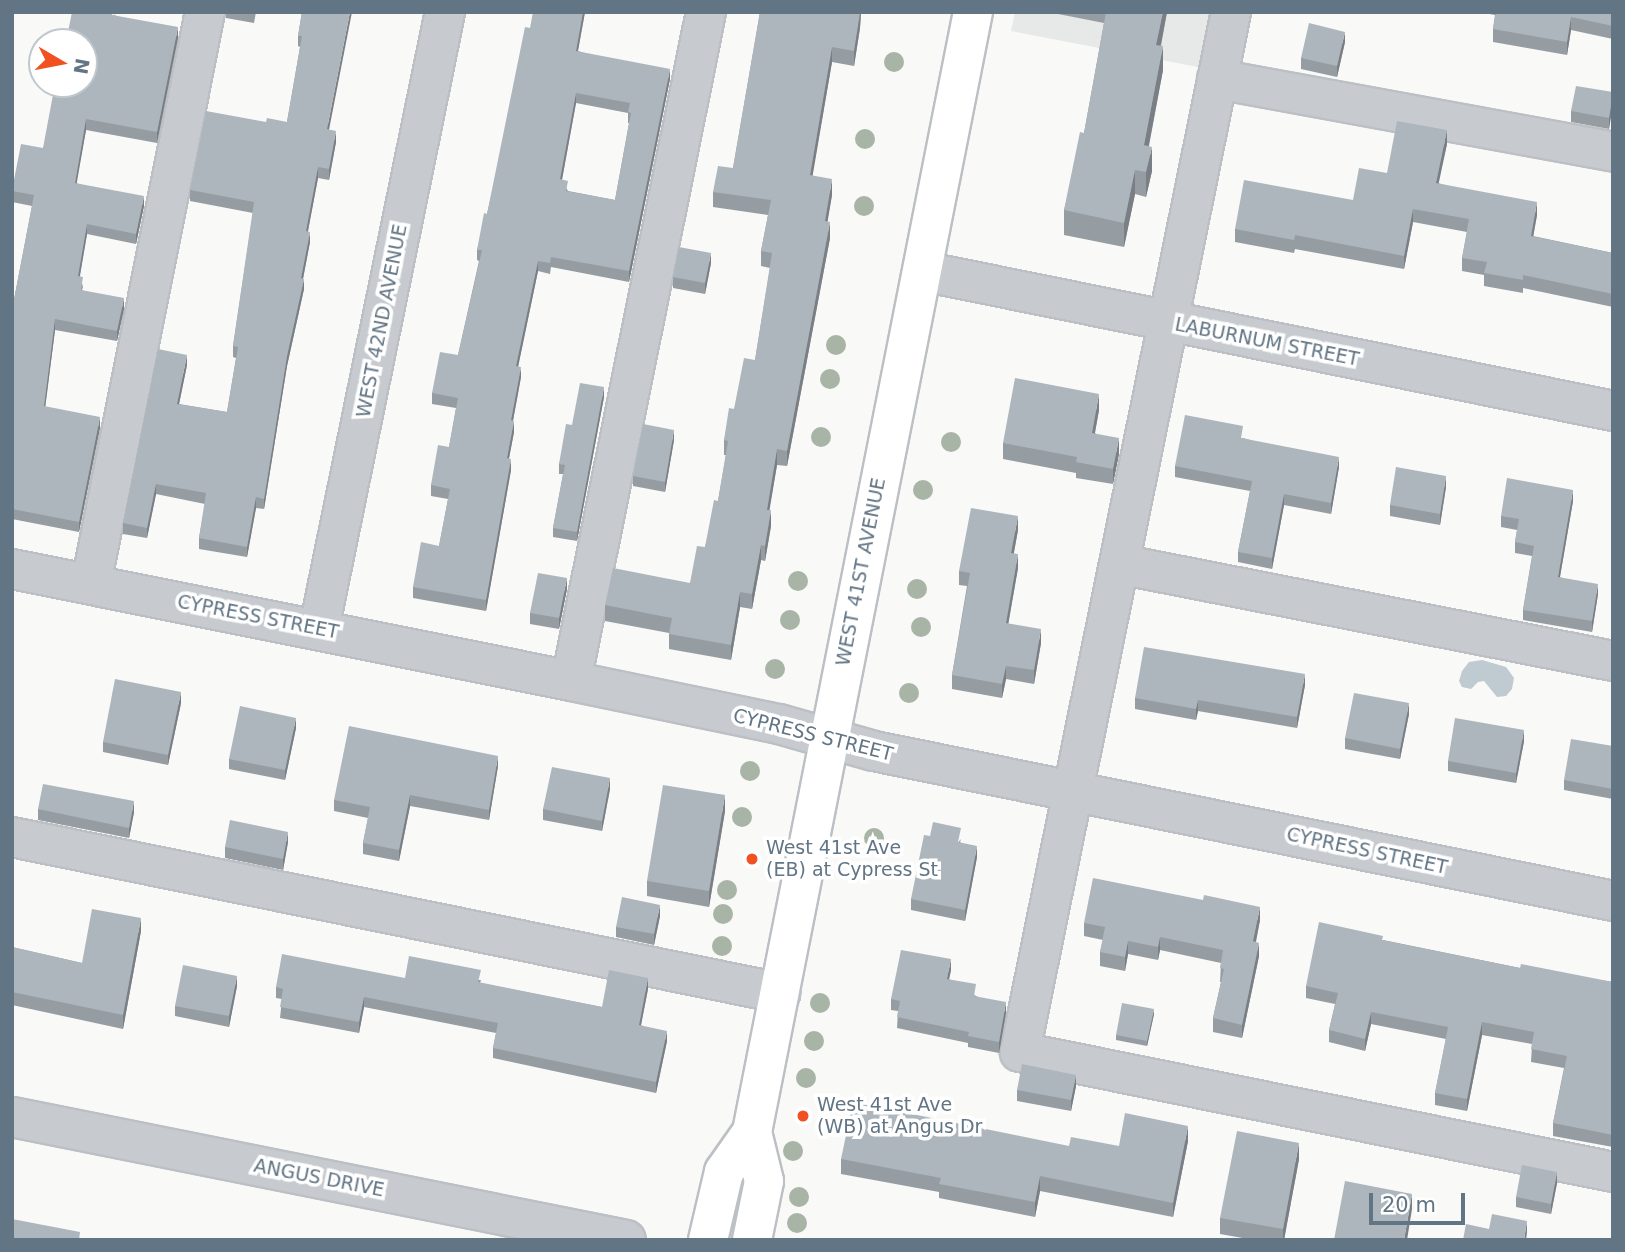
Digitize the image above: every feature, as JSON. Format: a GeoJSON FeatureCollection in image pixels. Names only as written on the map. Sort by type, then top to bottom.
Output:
{"type":"FeatureCollection","features":[{"type":"Feature","properties":{"kind":"main road","name":"WEST 41ST AVENUE"},"geometry":{"type":"LineString","coordinates":[[708,1240],[724,1172],[752,1132],[973,12]]}},
{"type":"Feature","properties":{"kind":"main road","name":"WEST 41ST AVENUE"},"geometry":{"type":"LineString","coordinates":[[752,1132],[764,1181],[752,1240]]}},
{"type":"Feature","properties":{"kind":"street"},"geometry":{"type":"LineString","coordinates":[[91,584],[205,12]]}},
{"type":"Feature","properties":{"kind":"street","name":"WEST 42ND AVENUE"},"geometry":{"type":"LineString","coordinates":[[319,629],[445,12]]}},
{"type":"Feature","properties":{"kind":"street"},"geometry":{"type":"LineString","coordinates":[[571,681],[706,12]]}},
{"type":"Feature","properties":{"kind":"street"},"geometry":{"type":"LineString","coordinates":[[1231,12],[1020,1052],[1613,1172]]}},
{"type":"Feature","properties":{"kind":"street"},"geometry":{"type":"LineString","coordinates":[[1217,79],[1613,152]]}},
{"type":"Feature","properties":{"kind":"street","name":"LABURNUM STREET"},"geometry":{"type":"LineString","coordinates":[[922,271],[1613,411]]}},
{"type":"Feature","properties":{"kind":"street"},"geometry":{"type":"LineString","coordinates":[[1119,564],[1613,661]]}},
{"type":"Feature","properties":{"kind":"street","name":"CYPRESS STREET"},"geometry":{"type":"LineString","coordinates":[[12,569],[779,724],[874,751],[1613,901]]}},
{"type":"Feature","properties":{"kind":"street"},"geometry":{"type":"LineString","coordinates":[[12,837],[780,993]]}},
{"type":"Feature","properties":{"kind":"street","name":"ANGUS DRIVE"},"geometry":{"type":"LineString","coordinates":[[12,1116],[626,1240]]}},
{"type":"Feature","properties":{"kind":"shaded area"},"geometry":{"type":"Polygon","coordinates":[[[1015,12],[1220,12],[1208,69],[1011,31],[1015,12]]]}},
{"type":"Feature","properties":{"kind":"shaded area"},"geometry":{"type":"Polygon","coordinates":[[[1482,660],[1506,667],[1514,678],[1512,689],[1506,696],[1497,697],[1484,681],[1478,682],[1471,689],[1462,687],[1459,681],[1462,671],[1469,662],[1482,660]]]}},
{"type":"Feature","properties":{"kind":"building"},"geometry":{"type":"Polygon","coordinates":[[[72,12],[113,12],[112,15],[178,27],[157,132],[86,119],[75,183],[144,196],[136,234],[87,224],[78,276],[83,277],[81,290],[124,298],[117,331],[55,319],[44,406],[100,417],[79,522],[12,509],[12,310],[34,195],[12,190],[21,144],[43,148],[52,98],[98,98],[98,28],[69,28],[72,12]]]}},
{"type":"Feature","properties":{"kind":"building"},"geometry":{"type":"Polygon","coordinates":[[[302,12],[350,12],[327,129],[336,131],[329,169],[318,167],[306,231],[310,232],[301,278],[304,279],[287,356],[264,499],[256,497],[247,547],[199,538],[206,493],[156,484],[147,528],[123,523],[158,349],[187,355],[177,404],[227,412],[238,347],[233,346],[254,202],[190,190],[206,111],[266,122],[267,118],[287,122],[302,36],[298,36],[302,12]]]}},
{"type":"Feature","properties":{"kind":"building"},"geometry":{"type":"Polygon","coordinates":[[[533,12],[583,12],[576,51],[670,69],[629,271],[551,257],[550,263],[538,261],[516,366],[521,367],[511,420],[514,421],[507,458],[511,459],[486,600],[413,587],[421,542],[439,546],[450,489],[431,485],[438,445],[449,447],[458,398],[432,393],[440,352],[458,355],[482,250],[477,250],[484,213],[487,214],[525,27],[530,28],[533,12]],[[576,93],[560,179],[568,181],[566,191],[615,200],[631,113],[628,112],[630,103],[576,93]]]}},
{"type":"Feature","properties":{"kind":"building"},"geometry":{"type":"Polygon","coordinates":[[[760,12],[860,13],[854,51],[832,47],[810,175],[832,179],[825,221],[830,222],[787,451],[777,449],[767,510],[771,510],[765,546],[761,545],[752,594],[740,592],[731,645],[669,634],[672,618],[605,605],[613,568],[690,583],[697,546],[705,547],[714,500],[718,501],[728,441],[724,440],[729,408],[734,409],[744,358],[755,360],[772,253],[761,251],[771,200],[713,192],[718,166],[733,168],[760,12]]]}},
{"type":"Feature","properties":{"kind":"building"},"geometry":{"type":"Polygon","coordinates":[[[1106,12],[1163,12],[1156,45],[1163,46],[1144,145],[1152,147],[1146,172],[1135,170],[1124,223],[1064,210],[1080,132],[1084,133],[1106,12]]]}},
{"type":"Feature","properties":{"kind":"building"},"geometry":{"type":"Polygon","coordinates":[[[1496,12],[1613,12],[1613,26],[1571,17],[1567,42],[1493,29],[1496,12]]]}},
{"type":"Feature","properties":{"kind":"building"},"geometry":{"type":"Polygon","coordinates":[[[1309,23],[1345,32],[1337,66],[1301,58],[1309,23]]]}},
{"type":"Feature","properties":{"kind":"building"},"geometry":{"type":"Polygon","coordinates":[[[1576,86],[1613,92],[1609,118],[1571,111],[1576,86]]]}},
{"type":"Feature","properties":{"kind":"building"},"geometry":{"type":"Polygon","coordinates":[[[1397,121],[1447,130],[1436,183],[1537,202],[1531,236],[1613,253],[1613,294],[1523,275],[1523,280],[1484,273],[1487,262],[1462,258],[1469,219],[1413,209],[1404,256],[1295,235],[1294,240],[1235,229],[1244,180],[1353,200],[1359,168],[1387,173],[1397,121]]]}},
{"type":"Feature","properties":{"kind":"building"},"geometry":{"type":"Polygon","coordinates":[[[679,247],[711,253],[705,283],[673,277],[679,247]]]}},
{"type":"Feature","properties":{"kind":"building"},"geometry":{"type":"Polygon","coordinates":[[[1015,378],[1099,394],[1092,433],[1119,438],[1113,469],[1076,462],[1077,457],[1003,443],[1015,378]]]}},
{"type":"Feature","properties":{"kind":"building"},"geometry":{"type":"Polygon","coordinates":[[[580,383],[604,387],[577,532],[553,528],[565,465],[559,464],[566,424],[572,425],[580,383]]]}},
{"type":"Feature","properties":{"kind":"building"},"geometry":{"type":"Polygon","coordinates":[[[1185,415],[1243,426],[1241,438],[1339,457],[1331,503],[1284,494],[1272,558],[1238,552],[1252,481],[1175,466],[1185,415]]]}},
{"type":"Feature","properties":{"kind":"building"},"geometry":{"type":"Polygon","coordinates":[[[643,424],[674,430],[665,482],[633,476],[643,424]]]}},
{"type":"Feature","properties":{"kind":"building"},"geometry":{"type":"Polygon","coordinates":[[[1396,467],[1446,476],[1440,514],[1390,505],[1396,467]]]}},
{"type":"Feature","properties":{"kind":"building"},"geometry":{"type":"Polygon","coordinates":[[[1507,478],[1573,490],[1558,577],[1598,584],[1592,621],[1523,610],[1534,546],[1515,542],[1519,519],[1501,516],[1507,478]]]}},
{"type":"Feature","properties":{"kind":"building"},"geometry":{"type":"Polygon","coordinates":[[[971,508],[1018,516],[1011,553],[1018,554],[1006,623],[1041,629],[1034,670],[1006,666],[1002,684],[952,675],[970,573],[959,571],[971,508]]]}},
{"type":"Feature","properties":{"kind":"building"},"geometry":{"type":"Polygon","coordinates":[[[538,573],[567,578],[559,618],[530,613],[538,573]]]}},
{"type":"Feature","properties":{"kind":"building"},"geometry":{"type":"Polygon","coordinates":[[[1144,647],[1305,674],[1297,717],[1198,700],[1196,709],[1135,698],[1144,647]]]}},
{"type":"Feature","properties":{"kind":"building"},"geometry":{"type":"Polygon","coordinates":[[[115,679],[181,692],[168,755],[103,742],[115,679]]]}},
{"type":"Feature","properties":{"kind":"building"},"geometry":{"type":"Polygon","coordinates":[[[1354,693],[1409,703],[1400,749],[1345,738],[1354,693]]]}},
{"type":"Feature","properties":{"kind":"building"},"geometry":{"type":"Polygon","coordinates":[[[240,706],[296,718],[285,770],[229,759],[240,706]]]}},
{"type":"Feature","properties":{"kind":"building"},"geometry":{"type":"Polygon","coordinates":[[[1455,718],[1524,730],[1516,773],[1448,761],[1455,718]]]}},
{"type":"Feature","properties":{"kind":"building"},"geometry":{"type":"Polygon","coordinates":[[[349,726],[498,756],[489,810],[410,795],[399,850],[363,843],[370,807],[334,800],[349,726]]]}},
{"type":"Feature","properties":{"kind":"building"},"geometry":{"type":"Polygon","coordinates":[[[1571,739],[1613,746],[1613,789],[1564,780],[1571,739]]]}},
{"type":"Feature","properties":{"kind":"building"},"geometry":{"type":"Polygon","coordinates":[[[552,767],[610,778],[602,821],[543,809],[552,767]]]}},
{"type":"Feature","properties":{"kind":"building"},"geometry":{"type":"Polygon","coordinates":[[[43,784],[134,801],[129,828],[38,809],[43,784]]]}},
{"type":"Feature","properties":{"kind":"building"},"geometry":{"type":"Polygon","coordinates":[[[663,785],[725,795],[709,891],[647,881],[663,785]]]}},
{"type":"Feature","properties":{"kind":"building"},"geometry":{"type":"Polygon","coordinates":[[[230,820],[288,832],[283,859],[225,847],[230,820]]]}},
{"type":"Feature","properties":{"kind":"building"},"geometry":{"type":"Polygon","coordinates":[[[933,822],[961,828],[958,842],[977,846],[965,910],[911,899],[924,835],[930,836],[933,822]]]}},
{"type":"Feature","properties":{"kind":"building"},"geometry":{"type":"Polygon","coordinates":[[[1093,878],[1203,900],[1204,895],[1260,907],[1253,941],[1259,943],[1242,1025],[1213,1018],[1224,969],[1220,968],[1223,950],[1160,937],[1158,947],[1128,941],[1125,957],[1100,952],[1105,927],[1084,923],[1093,878]]]}},
{"type":"Feature","properties":{"kind":"building"},"geometry":{"type":"Polygon","coordinates":[[[622,897],[660,905],[654,934],[616,927],[622,897]]]}},
{"type":"Feature","properties":{"kind":"building"},"geometry":{"type":"Polygon","coordinates":[[[92,909],[141,918],[123,1015],[12,992],[12,947],[82,963],[92,909]]]}},
{"type":"Feature","properties":{"kind":"building"},"geometry":{"type":"Polygon","coordinates":[[[1319,922],[1383,936],[1382,940],[1520,968],[1521,964],[1613,982],[1613,1135],[1553,1123],[1567,1056],[1531,1049],[1534,1032],[1482,1022],[1467,1099],[1435,1093],[1448,1027],[1371,1012],[1365,1039],[1329,1030],[1338,993],[1306,986],[1319,922]]]}},
{"type":"Feature","properties":{"kind":"building"},"geometry":{"type":"Polygon","coordinates":[[[901,950],[951,959],[947,979],[976,984],[974,996],[1006,1002],[999,1042],[968,1036],[969,1032],[897,1017],[900,1001],[891,999],[901,950]]]}},
{"type":"Feature","properties":{"kind":"building"},"geometry":{"type":"Polygon","coordinates":[[[282,954],[405,978],[409,956],[481,970],[478,982],[602,1007],[609,970],[648,978],[639,1025],[667,1031],[656,1082],[493,1048],[498,1023],[364,997],[359,1022],[280,1007],[283,989],[276,987],[282,954]]]}},
{"type":"Feature","properties":{"kind":"building"},"geometry":{"type":"Polygon","coordinates":[[[183,965],[237,976],[229,1016],[175,1006],[183,965]]]}},
{"type":"Feature","properties":{"kind":"building"},"geometry":{"type":"Polygon","coordinates":[[[1122,1003],[1154,1009],[1147,1041],[1116,1035],[1122,1003]]]}},
{"type":"Feature","properties":{"kind":"building"},"geometry":{"type":"Polygon","coordinates":[[[1022,1064],[1076,1075],[1071,1100],[1017,1090],[1022,1064]]]}},
{"type":"Feature","properties":{"kind":"building"},"geometry":{"type":"Polygon","coordinates":[[[853,1102],[1069,1146],[1071,1137],[1119,1146],[1125,1113],[1188,1126],[1173,1203],[1040,1176],[1035,1202],[939,1184],[941,1178],[841,1159],[853,1102]]]}},
{"type":"Feature","properties":{"kind":"building"},"geometry":{"type":"Polygon","coordinates":[[[1237,1131],[1299,1143],[1283,1229],[1220,1218],[1237,1131]]]}},
{"type":"Feature","properties":{"kind":"building"},"geometry":{"type":"Polygon","coordinates":[[[1522,1165],[1557,1172],[1551,1204],[1516,1197],[1522,1165]]]}},
{"type":"Feature","properties":{"kind":"building"},"geometry":{"type":"Polygon","coordinates":[[[1345,1181],[1412,1194],[1404,1240],[1334,1240],[1345,1181]]]}},
{"type":"Feature","properties":{"kind":"building"},"geometry":{"type":"Polygon","coordinates":[[[1492,1214],[1527,1221],[1524,1240],[1463,1240],[1466,1224],[1489,1229],[1492,1214]]]}},
{"type":"Feature","properties":{"kind":"building"},"geometry":{"type":"Polygon","coordinates":[[[12,1219],[80,1232],[79,1240],[12,1240],[12,1219]]]}},
{"type":"Feature","properties":{"kind":"place","name":"West 41st Ave (EB) at Cypress St"},"geometry":{"type":"Point","coordinates":[752,859]}},
{"type":"Feature","properties":{"kind":"place","name":"West 41st Ave (WB) at Angus Dr"},"geometry":{"type":"Point","coordinates":[803,1116]}}]}
